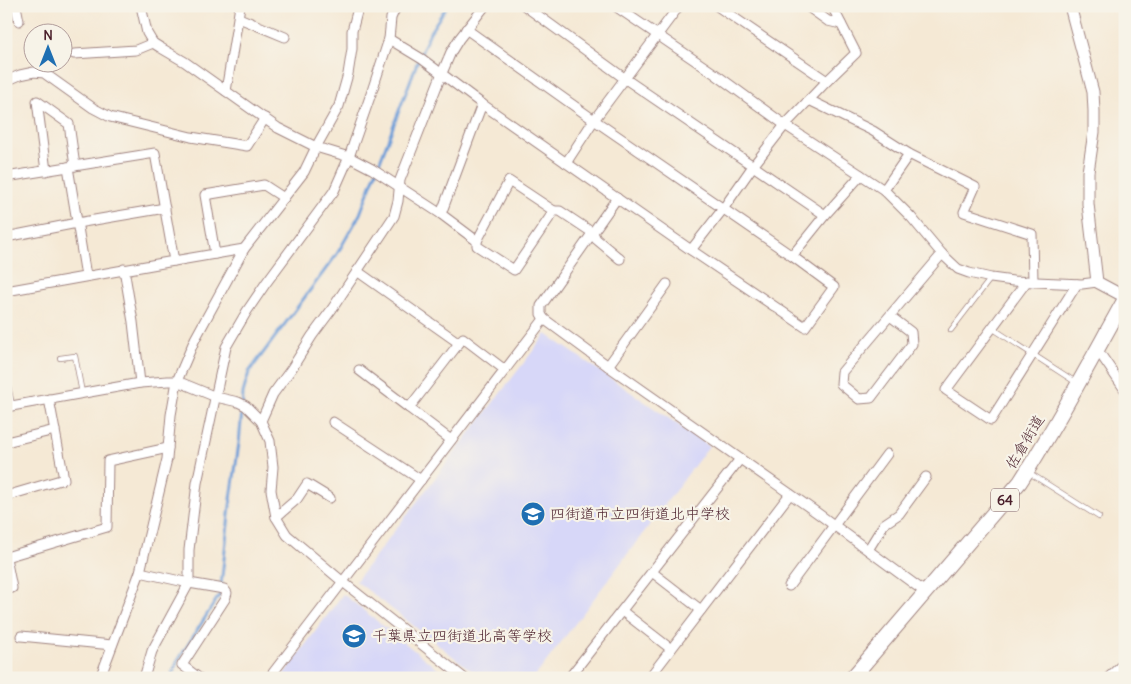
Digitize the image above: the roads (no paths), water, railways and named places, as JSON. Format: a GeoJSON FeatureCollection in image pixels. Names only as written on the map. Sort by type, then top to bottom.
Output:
{"type":"FeatureCollection","features":[{"type":"Feature","properties":{"kind":"main road","name":"佐倉街道"},"geometry":{"type":"LineString","coordinates":[[852,678],[1020,482],[1079,384],[1125,298]]}},
{"type":"Feature","properties":{"kind":"street"},"geometry":{"type":"LineString","coordinates":[[16,6],[19,21]]}},
{"type":"Feature","properties":{"kind":"street"},"geometry":{"type":"LineString","coordinates":[[142,6],[147,33],[153,43],[184,62],[278,128],[316,147],[349,157],[376,171],[441,214],[477,241]]}},
{"type":"Feature","properties":{"kind":"street"},"geometry":{"type":"LineString","coordinates":[[226,91],[240,6]]}},
{"type":"Feature","properties":{"kind":"street"},"geometry":{"type":"LineString","coordinates":[[100,678],[140,572],[168,459],[171,415],[177,381],[195,339],[244,249],[304,172],[339,106],[348,74],[352,49],[352,31],[360,6]]}},
{"type":"Feature","properties":{"kind":"street"},"geometry":{"type":"LineString","coordinates":[[144,678],[152,652],[189,583],[189,550],[197,483],[226,347],[266,283],[334,191],[349,157],[372,91],[389,39],[391,18],[398,6]]}},
{"type":"Feature","properties":{"kind":"street"},"geometry":{"type":"LineString","coordinates":[[261,422],[273,394],[394,216],[400,180],[451,52],[485,6]]}},
{"type":"Feature","properties":{"kind":"street"},"geometry":{"type":"LineString","coordinates":[[525,6],[624,78],[825,215]]}},
{"type":"Feature","properties":{"kind":"street"},"geometry":{"type":"LineString","coordinates":[[615,6],[715,74],[785,125],[884,190],[958,269],[991,278],[1030,282],[1078,284],[1097,282],[1125,298]]}},
{"type":"Feature","properties":{"kind":"street"},"geometry":{"type":"LineString","coordinates":[[566,163],[624,78],[679,6]]}},
{"type":"Feature","properties":{"kind":"street"},"geometry":{"type":"LineString","coordinates":[[718,6],[827,81]]}},
{"type":"Feature","properties":{"kind":"street"},"geometry":{"type":"LineString","coordinates":[[808,6],[828,21],[840,24]]}},
{"type":"Feature","properties":{"kind":"street"},"geometry":{"type":"LineString","coordinates":[[691,250],[785,125],[856,53],[832,6]]}},
{"type":"Feature","properties":{"kind":"street"},"geometry":{"type":"LineString","coordinates":[[1070,6],[1093,92],[1094,132],[1088,172],[1088,204],[1097,282]]}},
{"type":"Feature","properties":{"kind":"street"},"geometry":{"type":"LineString","coordinates":[[238,18],[285,37]]}},
{"type":"Feature","properties":{"kind":"street"},"geometry":{"type":"LineString","coordinates":[[389,39],[418,56],[566,163],[804,327],[834,287],[466,30]]}},
{"type":"Feature","properties":{"kind":"street"},"geometry":{"type":"LineString","coordinates":[[74,54],[136,50],[153,43]]}},
{"type":"Feature","properties":{"kind":"street"},"geometry":{"type":"LineString","coordinates":[[6,81],[34,72],[44,73],[110,117],[191,136],[247,146],[265,118]]}},
{"type":"Feature","properties":{"kind":"street"},"geometry":{"type":"LineString","coordinates":[[809,100],[873,131],[909,154],[974,187],[964,212],[1032,234],[1030,282],[992,328],[946,390],[991,420],[1078,284]]}},
{"type":"Feature","properties":{"kind":"street"},"geometry":{"type":"LineString","coordinates":[[46,171],[37,101],[70,124],[77,223],[86,276]]}},
{"type":"Feature","properties":{"kind":"street"},"geometry":{"type":"LineString","coordinates":[[441,214],[482,104]]}},
{"type":"Feature","properties":{"kind":"street"},"geometry":{"type":"LineString","coordinates":[[6,177],[155,153],[174,261]]}},
{"type":"Feature","properties":{"kind":"street"},"geometry":{"type":"LineString","coordinates":[[884,190],[909,154]]}},
{"type":"Feature","properties":{"kind":"street"},"geometry":{"type":"LineString","coordinates":[[792,256],[861,175]]}},
{"type":"Feature","properties":{"kind":"street"},"geometry":{"type":"LineString","coordinates":[[554,211],[514,270],[477,246],[477,241],[508,181],[554,211],[560,211],[593,233],[596,240],[620,259]]}},
{"type":"Feature","properties":{"kind":"street"},"geometry":{"type":"LineString","coordinates":[[215,254],[205,195],[264,185],[284,198]]}},
{"type":"Feature","properties":{"kind":"street"},"geometry":{"type":"LineString","coordinates":[[617,198],[541,306],[541,314],[544,319],[925,592]]}},
{"type":"Feature","properties":{"kind":"street"},"geometry":{"type":"LineString","coordinates":[[6,238],[164,208]]}},
{"type":"Feature","properties":{"kind":"street"},"geometry":{"type":"LineString","coordinates":[[6,291],[244,249]]}},
{"type":"Feature","properties":{"kind":"street"},"geometry":{"type":"LineString","coordinates":[[890,316],[911,332],[912,344],[871,398],[860,399],[841,384],[842,372],[942,254]]}},
{"type":"Feature","properties":{"kind":"street"},"geometry":{"type":"LineString","coordinates":[[124,269],[133,322],[140,383]]}},
{"type":"Feature","properties":{"kind":"street"},"geometry":{"type":"LineString","coordinates":[[357,271],[459,343]]}},
{"type":"Feature","properties":{"kind":"street"},"geometry":{"type":"LineString","coordinates":[[608,366],[667,284]]}},
{"type":"Feature","properties":{"kind":"street"},"geometry":{"type":"LineString","coordinates":[[269,678],[544,319]]}},
{"type":"Feature","properties":{"kind":"street"},"geometry":{"type":"LineString","coordinates":[[409,408],[463,338],[505,370]]}},
{"type":"Feature","properties":{"kind":"street"},"geometry":{"type":"LineString","coordinates":[[1097,349],[1125,390]]}},
{"type":"Feature","properties":{"kind":"street"},"geometry":{"type":"LineString","coordinates":[[359,370],[451,440]]}},
{"type":"Feature","properties":{"kind":"street"},"geometry":{"type":"LineString","coordinates":[[9,406],[140,383],[177,381],[216,398],[242,404],[261,422],[270,441],[273,467],[271,490],[276,517],[287,535],[464,678]]}},
{"type":"Feature","properties":{"kind":"street"},"geometry":{"type":"LineString","coordinates":[[6,496],[64,479],[49,399]]}},
{"type":"Feature","properties":{"kind":"street"},"geometry":{"type":"LineString","coordinates":[[333,422],[421,480]]}},
{"type":"Feature","properties":{"kind":"street"},"geometry":{"type":"LineString","coordinates":[[6,442],[55,430]]}},
{"type":"Feature","properties":{"kind":"street"},"geometry":{"type":"LineString","coordinates":[[6,590],[12,588],[6,557],[107,527],[108,461],[168,448]]}},
{"type":"Feature","properties":{"kind":"street"},"geometry":{"type":"LineString","coordinates":[[789,586],[887,454]]}},
{"type":"Feature","properties":{"kind":"street"},"geometry":{"type":"LineString","coordinates":[[570,678],[740,458]]}},
{"type":"Feature","properties":{"kind":"street"},"geometry":{"type":"LineString","coordinates":[[868,550],[884,524],[899,514],[926,477]]}},
{"type":"Feature","properties":{"kind":"street"},"geometry":{"type":"LineString","coordinates":[[276,517],[297,499],[307,484],[330,498]]}},
{"type":"Feature","properties":{"kind":"street"},"geometry":{"type":"LineString","coordinates":[[649,678],[790,494]]}},
{"type":"Feature","properties":{"kind":"street"},"geometry":{"type":"LineString","coordinates":[[140,572],[221,589],[227,593],[182,665],[199,678]]}},
{"type":"Feature","properties":{"kind":"street"},"geometry":{"type":"LineString","coordinates":[[652,572],[701,610]]}},
{"type":"Feature","properties":{"kind":"street"},"geometry":{"type":"LineString","coordinates":[[622,611],[671,649]]}},
{"type":"Feature","properties":{"kind":"street"},"geometry":{"type":"LineString","coordinates":[[21,636],[112,645]]}},
{"type":"Feature","properties":{"kind":"street"},"geometry":{"type":"LineString","coordinates":[[1108,678],[1125,662]]}},
{"type":"Feature","properties":{"kind":"lane"},"geometry":{"type":"LineString","coordinates":[[951,330],[991,278]]}},
{"type":"Feature","properties":{"kind":"lane"},"geometry":{"type":"LineString","coordinates":[[992,328],[1079,384]]}},
{"type":"Feature","properties":{"kind":"lane"},"geometry":{"type":"LineString","coordinates":[[60,358],[75,356],[82,393]]}},
{"type":"Feature","properties":{"kind":"lane"},"geometry":{"type":"LineString","coordinates":[[6,376],[9,406]]}},
{"type":"Feature","properties":{"kind":"lane"},"geometry":{"type":"LineString","coordinates":[[1027,471],[1099,517]]}},
{"type":"Feature","properties":{"kind":"waterway"},"geometry":{"type":"LineString","coordinates":[[171,678],[177,662],[220,594],[239,443],[243,393],[249,372],[337,254],[360,214],[417,63],[430,32],[447,6]]}},
{"type":"Feature","properties":{"kind":"place","name":"四街道市立四街道北中学校"},"geometry":{"type":"Point","coordinates":[533,514]}},
{"type":"Feature","properties":{"kind":"place","name":"千葉県立四街道北高等学校"},"geometry":{"type":"Point","coordinates":[354,636]}}]}
